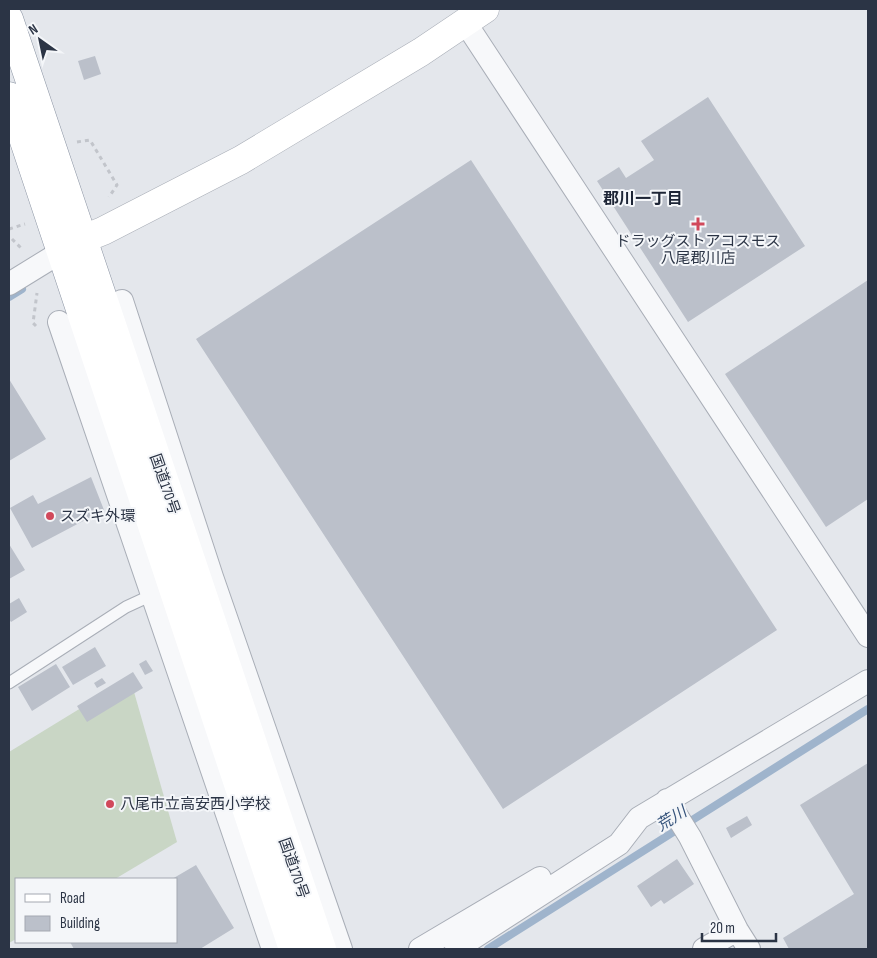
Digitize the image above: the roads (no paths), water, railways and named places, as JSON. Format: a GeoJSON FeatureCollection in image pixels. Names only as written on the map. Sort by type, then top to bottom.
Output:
{"type":"FeatureCollection","features":[{"type":"Feature","properties":{"kind":"main road"},"geometry":{"type":"LineString","coordinates":[[72,246],[241,160],[421,52],[475,16]]}},
{"type":"Feature","properties":{"kind":"main road","name":"国道170号"},"geometry":{"type":"LineString","coordinates":[[9,19],[72,246],[162,592],[293,949]]}},
{"type":"Feature","properties":{"kind":"main road","name":"国道170号"},"geometry":{"type":"LineString","coordinates":[[9,96],[72,246],[205,579],[322,949]]}},
{"type":"Feature","properties":{"kind":"street"},"geometry":{"type":"LineString","coordinates":[[475,16],[868,636]]}},
{"type":"Feature","properties":{"kind":"street"},"geometry":{"type":"LineString","coordinates":[[9,284],[72,246]]}},
{"type":"Feature","properties":{"kind":"street"},"geometry":{"type":"LineString","coordinates":[[122,300],[205,579],[341,949]]}},
{"type":"Feature","properties":{"kind":"street"},"geometry":{"type":"LineString","coordinates":[[59,322],[162,592],[273,949]]}},
{"type":"Feature","properties":{"kind":"street"},"geometry":{"type":"LineString","coordinates":[[162,592],[205,579]]}},
{"type":"Feature","properties":{"kind":"street"},"geometry":{"type":"LineString","coordinates":[[420,949],[639,818],[672,809],[868,681]]}},
{"type":"Feature","properties":{"kind":"street"},"geometry":{"type":"LineString","coordinates":[[672,809],[690,837],[737,930],[749,949]]}},
{"type":"Feature","properties":{"kind":"street"},"geometry":{"type":"LineString","coordinates":[[456,949],[619,844],[639,818]]}},
{"type":"Feature","properties":{"kind":"street"},"geometry":{"type":"LineString","coordinates":[[704,949],[737,930]]}},
{"type":"Feature","properties":{"kind":"lane"},"geometry":{"type":"LineString","coordinates":[[9,682],[126,608],[162,592]]}},
{"type":"Feature","properties":{"kind":"waterway"},"geometry":{"type":"LineString","coordinates":[[9,297],[22,289]]}},
{"type":"Feature","properties":{"kind":"waterway","name":"荒川"},"geometry":{"type":"LineString","coordinates":[[488,949],[868,709]]}},
{"type":"Feature","properties":{"kind":"place","name":"ドラッグストアコスモス 八尾郡川店"},"geometry":{"type":"Point","coordinates":[698,224]}},
{"type":"Feature","properties":{"kind":"place","name":"スズキ外環"},"geometry":{"type":"Point","coordinates":[50,516]}},
{"type":"Feature","properties":{"kind":"place","name":"八尾市立高安西小学校"},"geometry":{"type":"Point","coordinates":[110,804]}},
{"type":"Feature","properties":{"kind":"district","name":"郡川一丁目"},"geometry":{"type":"Point","coordinates":[643,198]}}]}
